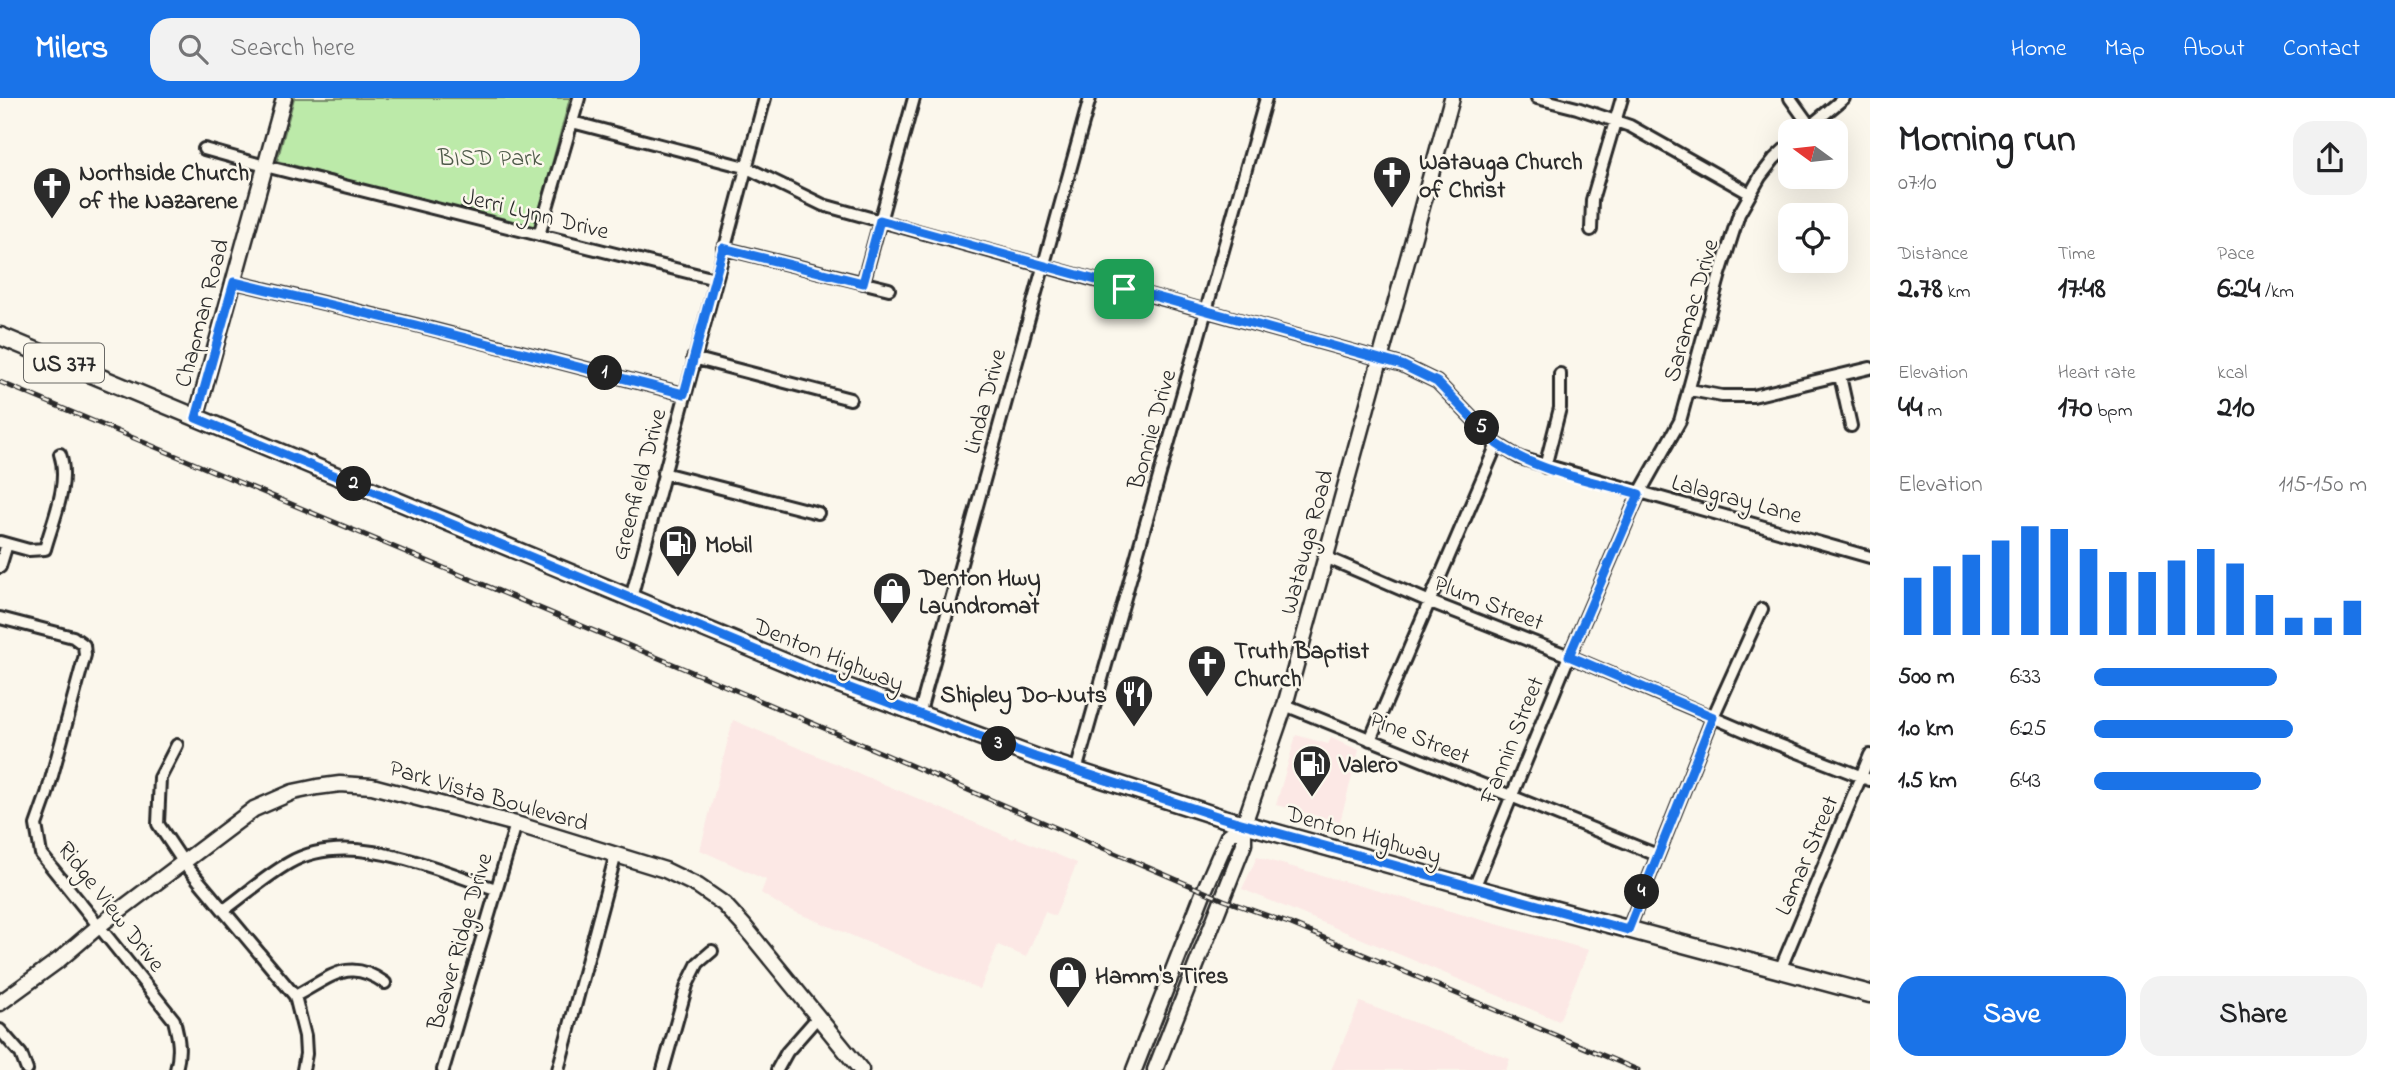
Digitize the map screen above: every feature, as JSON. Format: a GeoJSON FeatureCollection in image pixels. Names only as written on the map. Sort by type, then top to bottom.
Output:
{"type":"FeatureCollection","features":[{"type":"Feature","properties":{"kind":"main road","name":"Denton Highway"},"geometry":{"type":"LineString","coordinates":[[0,336],[828,680],[1076,771],[1244,824],[1870,994]]}},
{"type":"Feature","properties":{"kind":"street","name":"Chapman Road"},"geometry":{"type":"LineString","coordinates":[[196,418],[284,98]]}},
{"type":"Feature","properties":{"kind":"street"},"geometry":{"type":"LineString","coordinates":[[539,235],[579,98]]}},
{"type":"Feature","properties":{"kind":"street","name":"Greenfield Drive"},"geometry":{"type":"LineString","coordinates":[[631,598],[693,358],[765,98]]}},
{"type":"Feature","properties":{"kind":"street"},"geometry":{"type":"LineString","coordinates":[[863,283],[914,98]]}},
{"type":"Feature","properties":{"kind":"street","name":"Linda Drive"},"geometry":{"type":"LineString","coordinates":[[919,715],[1090,98]]}},
{"type":"Feature","properties":{"kind":"street","name":"Bonnie Drive"},"geometry":{"type":"LineString","coordinates":[[1076,771],[1266,98]]}},
{"type":"Feature","properties":{"kind":"street","name":"Watauga Road"},"geometry":{"type":"LineString","coordinates":[[1155,1070],[1244,844],[1244,824],[1285,705],[1452,98]]}},
{"type":"Feature","properties":{"kind":"street"},"geometry":{"type":"LineString","coordinates":[[1537,98],[1630,126],[1749,194]]}},
{"type":"Feature","properties":{"kind":"street"},"geometry":{"type":"LineString","coordinates":[[1591,230],[1592,200],[1622,98]]}},
{"type":"Feature","properties":{"kind":"street"},"geometry":{"type":"LineString","coordinates":[[1790,98],[1802,119]]}},
{"type":"Feature","properties":{"kind":"street"},"geometry":{"type":"LineString","coordinates":[[1819,119],[1844,98]]}},
{"type":"Feature","properties":{"kind":"street","name":"Lalagray Lane"},"geometry":{"type":"LineString","coordinates":[[572,122],[745,167],[808,200],[1042,267],[1380,358],[1420,372],[1437,382],[1497,444],[1520,458],[1639,494],[1870,556]]}},
{"type":"Feature","properties":{"kind":"street","name":"Jerri Lynn Drive"},"geometry":{"type":"LineString","coordinates":[[204,149],[715,279]]}},
{"type":"Feature","properties":{"kind":"street","name":"Saramac Drive"},"geometry":{"type":"LineString","coordinates":[[1639,494],[1680,421],[1720,274],[1740,214],[1749,194],[1778,155]]}},
{"type":"Feature","properties":{"kind":"street"},"geometry":{"type":"LineString","coordinates":[[723,248],[889,289]]}},
{"type":"Feature","properties":{"kind":"street"},"geometry":{"type":"LineString","coordinates":[[234,282],[684,394]]}},
{"type":"Feature","properties":{"kind":"street"},"geometry":{"type":"LineString","coordinates":[[693,358],[850,399]]}},
{"type":"Feature","properties":{"kind":"street"},"geometry":{"type":"LineString","coordinates":[[1690,390],[1722,396],[1753,396],[1870,368]]}},
{"type":"Feature","properties":{"kind":"street"},"geometry":{"type":"LineString","coordinates":[[1545,467],[1560,408],[1560,374]]}},
{"type":"Feature","properties":{"kind":"street"},"geometry":{"type":"LineString","coordinates":[[1840,376],[1851,426]]}},
{"type":"Feature","properties":{"kind":"street"},"geometry":{"type":"LineString","coordinates":[[1370,740],[1497,444]]}},
{"type":"Feature","properties":{"kind":"street"},"geometry":{"type":"LineString","coordinates":[[0,567],[3,543],[29,550],[45,549],[63,485],[65,467],[60,454]]}},
{"type":"Feature","properties":{"kind":"street"},"geometry":{"type":"LineString","coordinates":[[663,472],[818,513]]}},
{"type":"Feature","properties":{"kind":"street","name":"Fannin Street"},"geometry":{"type":"LineString","coordinates":[[1474,888],[1639,494]]}},
{"type":"Feature","properties":{"kind":"street","name":"Plum Street"},"geometry":{"type":"LineString","coordinates":[[1325,557],[1866,778]]}},
{"type":"Feature","properties":{"kind":"street"},"geometry":{"type":"LineString","coordinates":[[1628,930],[1713,717],[1762,608]]}},
{"type":"Feature","properties":{"kind":"street","name":"Ridge View Drive"},"geometry":{"type":"LineString","coordinates":[[0,618],[74,637],[84,645],[85,655],[36,825],[41,854],[174,1020],[180,1041],[176,1070]]}},
{"type":"Feature","properties":{"kind":"street","name":"Pine Street"},"geometry":{"type":"LineString","coordinates":[[1285,705],[1657,855]]}},
{"type":"Feature","properties":{"kind":"street"},"geometry":{"type":"LineString","coordinates":[[177,745],[160,778],[158,824],[184,863],[295,996],[305,1036],[303,1070]]}},
{"type":"Feature","properties":{"kind":"street","name":"Lamar Street"},"geometry":{"type":"LineString","coordinates":[[1780,970],[1866,778],[1870,755]]}},
{"type":"Feature","properties":{"kind":"street","name":"Park Vista Boulevard"},"geometry":{"type":"LineString","coordinates":[[0,1003],[254,809],[292,792],[340,784],[388,788],[516,824],[616,853],[665,870],[698,886],[723,904],[777,965],[861,1070]]}},
{"type":"Feature","properties":{"kind":"street","name":"Beaver Ridge Drive"},"geometry":{"type":"LineString","coordinates":[[443,1070],[516,824]]}},
{"type":"Feature","properties":{"kind":"street"},"geometry":{"type":"LineString","coordinates":[[1134,1070],[1228,836],[1244,824]]}},
{"type":"Feature","properties":{"kind":"street"},"geometry":{"type":"LineString","coordinates":[[224,911],[290,862],[318,852],[340,850],[363,850],[392,855],[496,889]]}},
{"type":"Feature","properties":{"kind":"street"},"geometry":{"type":"LineString","coordinates":[[558,1070],[616,853]]}},
{"type":"Feature","properties":{"kind":"street"},"geometry":{"type":"LineString","coordinates":[[663,1070],[687,985],[698,963],[712,951]]}},
{"type":"Feature","properties":{"kind":"street"},"geometry":{"type":"LineString","coordinates":[[295,996],[345,970],[366,971],[385,983]]}},
{"type":"Feature","properties":{"kind":"street"},"geometry":{"type":"LineString","coordinates":[[777,1070],[787,1052],[817,1018]]}},
{"type":"Feature","properties":{"kind":"street"},"geometry":{"type":"LineString","coordinates":[[0,1030],[21,1054],[27,1070]]}},
{"type":"Feature","properties":{"kind":"shaded area"},"geometry":{"type":"Polygon","coordinates":[[[733,720],[1013,839],[1015,837],[1077,863],[1055,916],[1045,912],[1026,957],[998,945],[980,989],[783,907],[761,893],[766,880],[700,850],[733,720]]]}},
{"type":"Feature","properties":{"kind":"shaded area"},"geometry":{"type":"Polygon","coordinates":[[[1296,735],[1328,744],[1331,738],[1359,750],[1340,822],[1276,805],[1296,735]]]}},
{"type":"Feature","properties":{"kind":"shaded area"},"geometry":{"type":"Polygon","coordinates":[[[1257,857],[1589,950],[1559,1021],[1242,889],[1257,857]]]}},
{"type":"Feature","properties":{"kind":"shaded area"},"geometry":{"type":"Polygon","coordinates":[[[1360,1002],[1510,1059],[1506,1070],[1331,1070],[1360,1002]]]}},
{"type":"Feature","properties":{"kind":"green space","name":"BISD Park"},"geometry":{"type":"Polygon","coordinates":[[[294,98],[570,98],[534,230],[277,161],[294,98]]]}},
{"type":"Feature","properties":{"kind":"railway"},"geometry":{"type":"LineString","coordinates":[[0,382],[747,695],[1224,900],[1291,924],[1638,1070]]}},
{"type":"Feature","properties":{"kind":"place","name":"Watauga Church of Christ"},"geometry":{"type":"Point","coordinates":[1392,209]}},
{"type":"Feature","properties":{"kind":"place","name":"Northside Church of the Nazarene"},"geometry":{"type":"Point","coordinates":[52,220]}},
{"type":"Feature","properties":{"kind":"place","name":"Mobil"},"geometry":{"type":"Point","coordinates":[678,578]}},
{"type":"Feature","properties":{"kind":"place","name":"Denton Hwy Laundromat"},"geometry":{"type":"Point","coordinates":[892,625]}},
{"type":"Feature","properties":{"kind":"place","name":"Truth Baptist Church"},"geometry":{"type":"Point","coordinates":[1207,698]}},
{"type":"Feature","properties":{"kind":"place","name":"Shipley Do-Nuts"},"geometry":{"type":"Point","coordinates":[1134,728]}},
{"type":"Feature","properties":{"kind":"place","name":"Valero"},"geometry":{"type":"Point","coordinates":[1312,798]}},
{"type":"Feature","properties":{"kind":"place","name":"Hamm's Tires"},"geometry":{"type":"Point","coordinates":[1068,1009]}},
{"type":"Feature","properties":{"kind":"route"},"geometry":{"type":"LineString","coordinates":[[880,220],[1124,289],[1380,358],[1420,372],[1437,382],[1508,452],[1545,467],[1639,494],[1569,656],[1713,717],[1628,930],[1223,818],[1035,757],[828,680],[196,418],[234,282],[684,394],[723,248],[863,283],[880,220]]}}]}
